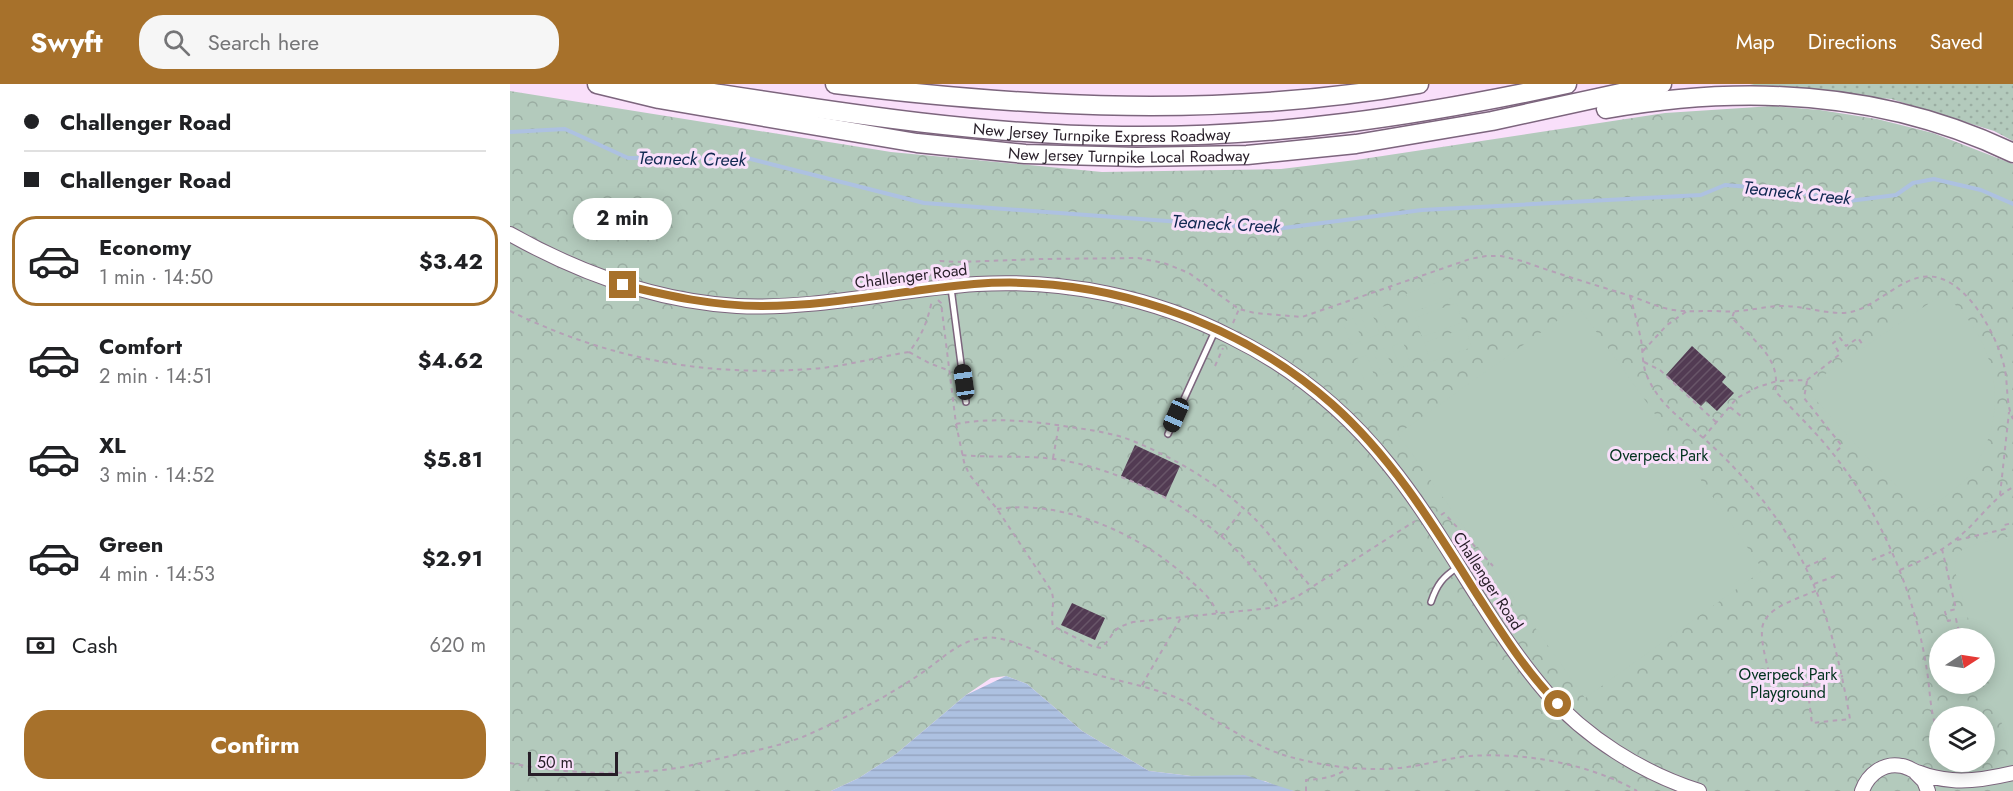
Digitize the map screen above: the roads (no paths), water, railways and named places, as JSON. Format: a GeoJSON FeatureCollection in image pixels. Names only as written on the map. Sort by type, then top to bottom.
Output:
{"type":"FeatureCollection","features":[{"type":"Feature","properties":{"kind":"highway","name":"New Jersey Turnpike Local Roadway"},"geometry":{"type":"LineString","coordinates":[[597,84],[660,99],[889,139],[980,150],[1084,157],[1200,156],[1293,151],[1411,136],[1532,113],[1662,84]]}},
{"type":"Feature","properties":{"kind":"highway","name":"New Jersey Turnpike Express Roadway"},"geometry":{"type":"LineString","coordinates":[[634,84],[661,85],[959,127],[1039,133],[1144,136],[1254,132],[1354,123],[1473,104],[1567,84]]}},
{"type":"Feature","properties":{"kind":"highway"},"geometry":{"type":"LineString","coordinates":[[835,84],[1002,101],[1141,107],[1271,103],[1419,84]]}},
{"type":"Feature","properties":{"kind":"highway"},"geometry":{"type":"LineString","coordinates":[[1532,113],[1592,111],[1700,96],[1811,97],[1908,113],[1972,134],[2013,153]]}},
{"type":"Feature","properties":{"kind":"street","name":"Challenger Road"},"geometry":{"type":"LineString","coordinates":[[510,234],[550,257],[623,285],[691,301],[740,306],[820,304],[975,284],[1050,285],[1102,292],[1137,301],[1177,313],[1215,330],[1256,350],[1285,368],[1333,405],[1388,463],[1430,522],[1520,659],[1568,715],[1628,759],[1676,783],[1699,791]]}},
{"type":"Feature","properties":{"kind":"street"},"geometry":{"type":"LineString","coordinates":[[1850,791],[1865,786],[1875,772],[1888,766],[1901,766],[1955,781],[2013,773]]}},
{"type":"Feature","properties":{"kind":"street"},"geometry":{"type":"LineString","coordinates":[[1916,772],[1924,781],[1928,791]]}},
{"type":"Feature","properties":{"kind":"street"},"geometry":{"type":"LineString","coordinates":[[1957,791],[1993,777]]}},
{"type":"Feature","properties":{"kind":"lane"},"geometry":{"type":"LineString","coordinates":[[951,287],[966,402]]}},
{"type":"Feature","properties":{"kind":"lane"},"geometry":{"type":"LineString","coordinates":[[1168,434],[1215,330]]}},
{"type":"Feature","properties":{"kind":"lane"},"geometry":{"type":"LineString","coordinates":[[1431,602],[1436,587],[1449,573],[1460,567]]}},
{"type":"Feature","properties":{"kind":"water"},"geometry":{"type":"Polygon","coordinates":[[[1006,676],[1027,684],[1082,731],[1149,771],[1191,776],[1245,775],[1294,791],[831,791],[859,778],[896,754],[966,695],[1006,676]]]}},
{"type":"Feature","properties":{"kind":"waterway","name":"Teaneck Creek"},"geometry":{"type":"LineString","coordinates":[[510,132],[565,129],[628,158],[747,158],[924,203],[1276,229],[1422,210],[1701,195],[1725,185],[1775,189],[1849,201],[1896,195],[1913,183],[1934,179],[1981,190],[2013,204]]}},
{"type":"Feature","properties":{"kind":"park label","name":"Overpeck Park"},"geometry":{"type":"Point","coordinates":[1659,455]}},
{"type":"Feature","properties":{"kind":"park label","name":"Overpeck Park Playground"},"geometry":{"type":"Point","coordinates":[1788,683]}}]}
